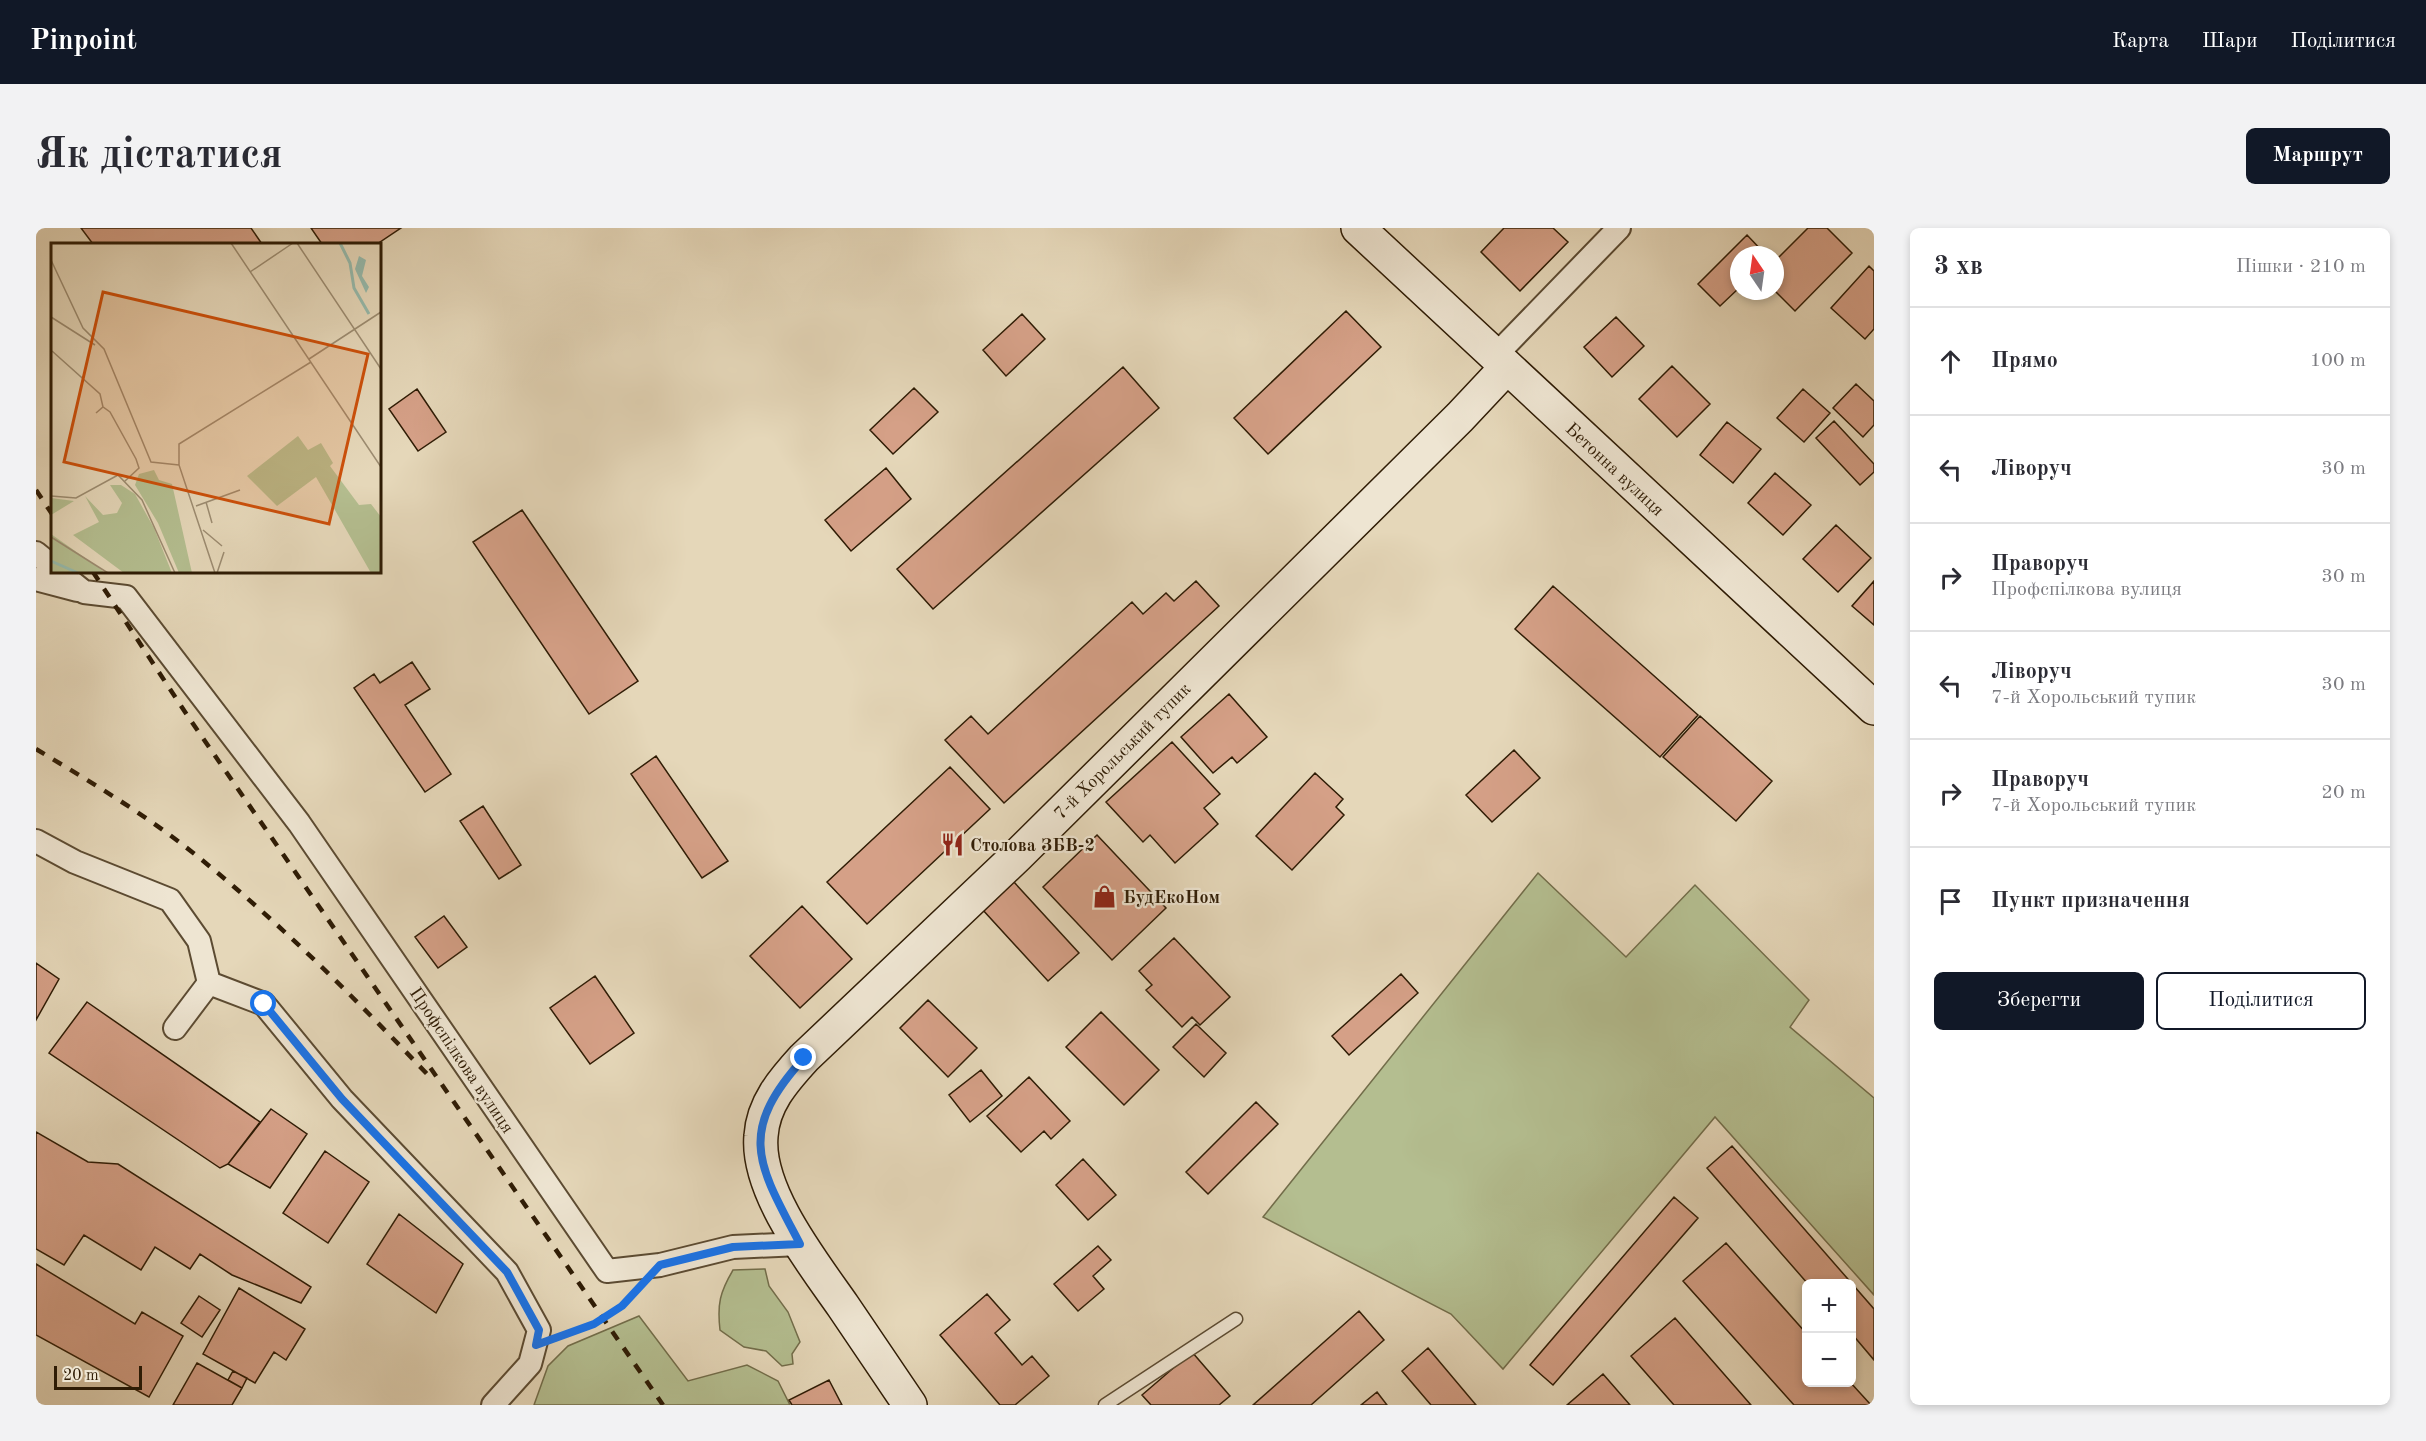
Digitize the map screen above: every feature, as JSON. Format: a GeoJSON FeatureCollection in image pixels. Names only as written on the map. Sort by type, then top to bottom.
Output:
{"type":"FeatureCollection","features":[{"type":"Feature","properties":{"kind":"street","name":"Бетонна вулиця"},"geometry":{"type":"LineString","coordinates":[[1358,228],[1874,708]]}},
{"type":"Feature","properties":{"kind":"street","name":"7-й Хорольський тупик"},"geometry":{"type":"LineString","coordinates":[[800,1244],[770,1187],[761,1159],[760,1135],[766,1110],[783,1081],[812,1050],[1017,856],[1460,417],[1501,362],[1619,228]]}},
{"type":"Feature","properties":{"kind":"street"},"geometry":{"type":"LineString","coordinates":[[36,553],[51,566]]}},
{"type":"Feature","properties":{"kind":"street"},"geometry":{"type":"LineString","coordinates":[[60,573],[84,592]]}},
{"type":"Feature","properties":{"kind":"street"},"geometry":{"type":"LineString","coordinates":[[36,579],[84,592]]}},
{"type":"Feature","properties":{"kind":"street","name":"Профспілкова вулиця"},"geometry":{"type":"LineString","coordinates":[[84,592],[126,597],[299,823],[607,1271],[660,1265],[733,1247],[800,1244]]}},
{"type":"Feature","properties":{"kind":"street"},"geometry":{"type":"LineString","coordinates":[[36,841],[75,862],[170,900],[200,941],[209,983],[175,1028]]}},
{"type":"Feature","properties":{"kind":"street"},"geometry":{"type":"LineString","coordinates":[[209,983],[264,1004],[342,1099],[507,1272],[539,1330],[530,1364],[493,1405]]}},
{"type":"Feature","properties":{"kind":"street"},"geometry":{"type":"LineString","coordinates":[[800,1244],[910,1405]]}},
{"type":"Feature","properties":{"kind":"lane"},"geometry":{"type":"LineString","coordinates":[[1105,1405],[1236,1319]]}},
{"type":"Feature","properties":{"kind":"path"},"geometry":{"type":"LineString","coordinates":[[536,1345],[594,1324],[622,1306],[660,1265]]}},
{"type":"Feature","properties":{"kind":"green space"},"geometry":{"type":"Polygon","coordinates":[[[1538,873],[1626,957],[1695,885],[1809,1000],[1790,1027],[1874,1098],[1874,1295],[1715,1117],[1503,1369],[1451,1314],[1263,1217],[1538,873]]]}},
{"type":"Feature","properties":{"kind":"green space"},"geometry":{"type":"Polygon","coordinates":[[[765,1269],[769,1286],[788,1312],[800,1342],[792,1354],[793,1364],[782,1366],[766,1351],[744,1347],[720,1330],[720,1298],[733,1270],[765,1269]]]}},
{"type":"Feature","properties":{"kind":"green space"},"geometry":{"type":"Polygon","coordinates":[[[639,1316],[688,1381],[747,1365],[778,1381],[790,1405],[534,1405],[548,1366],[568,1346],[639,1316]]]}},
{"type":"Feature","properties":{"kind":"building"},"geometry":{"type":"Polygon","coordinates":[[[81,228],[251,228],[261,243],[92,243],[81,228]]]}},
{"type":"Feature","properties":{"kind":"building"},"geometry":{"type":"Polygon","coordinates":[[[311,228],[401,228],[378,243],[321,243],[311,228]]]}},
{"type":"Feature","properties":{"kind":"building"},"geometry":{"type":"Polygon","coordinates":[[[1504,228],[1553,228],[1568,242],[1520,291],[1481,252],[1504,228]]]}},
{"type":"Feature","properties":{"kind":"building"},"geometry":{"type":"Polygon","coordinates":[[[1808,228],[1827,228],[1852,253],[1795,311],[1784,300],[1784,252],[1808,228]]]}},
{"type":"Feature","properties":{"kind":"building"},"geometry":{"type":"Polygon","coordinates":[[[1747,235],[1757,246],[1736,246],[1747,235]]]}},
{"type":"Feature","properties":{"kind":"building"},"geometry":{"type":"Polygon","coordinates":[[[1730,252],[1730,297],[1720,306],[1698,284],[1730,252]]]}},
{"type":"Feature","properties":{"kind":"building"},"geometry":{"type":"Polygon","coordinates":[[[1869,266],[1874,271],[1874,329],[1865,339],[1831,308],[1869,266]]]}},
{"type":"Feature","properties":{"kind":"building"},"geometry":{"type":"Polygon","coordinates":[[[1346,311],[1381,347],[1268,454],[1234,418],[1346,311]]]}},
{"type":"Feature","properties":{"kind":"building"},"geometry":{"type":"Polygon","coordinates":[[[1022,314],[1045,339],[1006,376],[983,350],[1022,314]]]}},
{"type":"Feature","properties":{"kind":"building"},"geometry":{"type":"Polygon","coordinates":[[[1616,317],[1644,346],[1612,377],[1584,347],[1616,317]]]}},
{"type":"Feature","properties":{"kind":"building"},"geometry":{"type":"Polygon","coordinates":[[[1672,366],[1710,404],[1677,437],[1639,399],[1672,366]]]}},
{"type":"Feature","properties":{"kind":"building"},"geometry":{"type":"Polygon","coordinates":[[[1123,367],[1159,408],[933,609],[897,569],[1123,367]]]}},
{"type":"Feature","properties":{"kind":"building"},"geometry":{"type":"Polygon","coordinates":[[[1856,384],[1874,401],[1874,425],[1863,437],[1833,408],[1856,384]]]}},
{"type":"Feature","properties":{"kind":"building"},"geometry":{"type":"Polygon","coordinates":[[[914,388],[938,412],[893,454],[870,430],[914,388]]]}},
{"type":"Feature","properties":{"kind":"building"},"geometry":{"type":"Polygon","coordinates":[[[417,389],[446,432],[418,451],[389,409],[417,389]]]}},
{"type":"Feature","properties":{"kind":"building"},"geometry":{"type":"Polygon","coordinates":[[[1803,389],[1830,413],[1804,442],[1777,418],[1803,389]]]}},
{"type":"Feature","properties":{"kind":"building"},"geometry":{"type":"Polygon","coordinates":[[[1834,421],[1874,464],[1874,472],[1860,485],[1816,438],[1834,421]]]}},
{"type":"Feature","properties":{"kind":"building"},"geometry":{"type":"Polygon","coordinates":[[[1727,422],[1761,449],[1733,483],[1700,455],[1727,422]]]}},
{"type":"Feature","properties":{"kind":"building"},"geometry":{"type":"Polygon","coordinates":[[[886,468],[911,499],[851,551],[825,520],[886,468]]]}},
{"type":"Feature","properties":{"kind":"building"},"geometry":{"type":"Polygon","coordinates":[[[1775,473],[1811,505],[1783,535],[1748,503],[1775,473]]]}},
{"type":"Feature","properties":{"kind":"building"},"geometry":{"type":"Polygon","coordinates":[[[522,510],[638,681],[589,714],[473,542],[522,510]]]}},
{"type":"Feature","properties":{"kind":"building"},"geometry":{"type":"Polygon","coordinates":[[[1836,525],[1871,558],[1838,592],[1803,559],[1836,525]]]}},
{"type":"Feature","properties":{"kind":"building"},"geometry":{"type":"Polygon","coordinates":[[[1196,581],[1219,606],[1004,803],[945,740],[971,716],[988,734],[1132,602],[1143,614],[1166,593],[1174,601],[1196,581]]]}},
{"type":"Feature","properties":{"kind":"building"},"geometry":{"type":"Polygon","coordinates":[[[1874,581],[1874,625],[1852,606],[1874,581]]]}},
{"type":"Feature","properties":{"kind":"building"},"geometry":{"type":"Polygon","coordinates":[[[1553,586],[1698,715],[1660,757],[1515,629],[1553,586]]]}},
{"type":"Feature","properties":{"kind":"building"},"geometry":{"type":"Polygon","coordinates":[[[412,662],[430,689],[405,705],[451,774],[425,792],[354,688],[374,674],[380,683],[412,662]]]}},
{"type":"Feature","properties":{"kind":"building"},"geometry":{"type":"Polygon","coordinates":[[[1229,694],[1267,737],[1237,763],[1232,757],[1213,773],[1181,737],[1229,694]]]}},
{"type":"Feature","properties":{"kind":"building"},"geometry":{"type":"Polygon","coordinates":[[[1700,716],[1772,781],[1736,821],[1663,757],[1700,716]]]}},
{"type":"Feature","properties":{"kind":"building"},"geometry":{"type":"Polygon","coordinates":[[[1172,742],[1220,794],[1204,808],[1218,824],[1175,863],[1150,835],[1143,842],[1106,802],[1172,742]]]}},
{"type":"Feature","properties":{"kind":"building"},"geometry":{"type":"Polygon","coordinates":[[[1514,750],[1540,778],[1492,822],[1466,795],[1514,750]]]}},
{"type":"Feature","properties":{"kind":"building"},"geometry":{"type":"Polygon","coordinates":[[[656,756],[728,861],[702,878],[631,774],[656,756]]]}},
{"type":"Feature","properties":{"kind":"building"},"geometry":{"type":"Polygon","coordinates":[[[950,767],[990,809],[867,924],[827,882],[950,767]]]}},
{"type":"Feature","properties":{"kind":"building"},"geometry":{"type":"Polygon","coordinates":[[[1315,773],[1343,799],[1336,807],[1344,815],[1292,870],[1256,836],[1315,773]]]}},
{"type":"Feature","properties":{"kind":"building"},"geometry":{"type":"Polygon","coordinates":[[[483,806],[521,865],[499,879],[460,821],[483,806]]]}},
{"type":"Feature","properties":{"kind":"building","name":"БудЕкоНом"},"geometry":{"type":"Polygon","coordinates":[[[1097,835],[1166,908],[1112,960],[1043,887],[1097,835]]]}},
{"type":"Feature","properties":{"kind":"building"},"geometry":{"type":"Polygon","coordinates":[[[1013,881],[1079,953],[1048,981],[982,909],[1013,881]]]}},
{"type":"Feature","properties":{"kind":"building"},"geometry":{"type":"Polygon","coordinates":[[[802,906],[852,959],[800,1008],[750,956],[802,906]]]}},
{"type":"Feature","properties":{"kind":"building"},"geometry":{"type":"Polygon","coordinates":[[[444,916],[467,947],[438,968],[415,937],[444,916]]]}},
{"type":"Feature","properties":{"kind":"building"},"geometry":{"type":"Polygon","coordinates":[[[1174,938],[1230,997],[1200,1025],[1192,1017],[1182,1027],[1146,990],[1152,985],[1139,971],[1174,938]]]}},
{"type":"Feature","properties":{"kind":"building"},"geometry":{"type":"Polygon","coordinates":[[[36,963],[59,979],[36,1020],[36,963]]]}},
{"type":"Feature","properties":{"kind":"building"},"geometry":{"type":"Polygon","coordinates":[[[1401,974],[1418,993],[1349,1055],[1332,1036],[1401,974]]]}},
{"type":"Feature","properties":{"kind":"building"},"geometry":{"type":"Polygon","coordinates":[[[595,976],[634,1033],[590,1064],[550,1008],[595,976]]]}},
{"type":"Feature","properties":{"kind":"building"},"geometry":{"type":"Polygon","coordinates":[[[928,1000],[977,1048],[948,1077],[900,1028],[928,1000]]]}},
{"type":"Feature","properties":{"kind":"building"},"geometry":{"type":"Polygon","coordinates":[[[87,1002],[260,1122],[228,1164],[220,1168],[49,1053],[87,1002]]]}},
{"type":"Feature","properties":{"kind":"building"},"geometry":{"type":"Polygon","coordinates":[[[1101,1012],[1159,1070],[1124,1105],[1066,1047],[1101,1012]]]}},
{"type":"Feature","properties":{"kind":"building"},"geometry":{"type":"Polygon","coordinates":[[[1196,1024],[1226,1053],[1204,1077],[1173,1047],[1196,1024]]]}},
{"type":"Feature","properties":{"kind":"building"},"geometry":{"type":"Polygon","coordinates":[[[981,1070],[1002,1096],[970,1122],[949,1095],[981,1070]]]}},
{"type":"Feature","properties":{"kind":"building"},"geometry":{"type":"Polygon","coordinates":[[[1029,1077],[1070,1121],[1051,1139],[1044,1131],[1021,1152],[987,1116],[1029,1077]]]}},
{"type":"Feature","properties":{"kind":"building"},"geometry":{"type":"Polygon","coordinates":[[[1256,1102],[1278,1124],[1208,1194],[1186,1172],[1256,1102]]]}},
{"type":"Feature","properties":{"kind":"building"},"geometry":{"type":"Polygon","coordinates":[[[271,1109],[307,1134],[270,1188],[228,1164],[271,1109]]]}},
{"type":"Feature","properties":{"kind":"building"},"geometry":{"type":"Polygon","coordinates":[[[36,1132],[88,1162],[118,1164],[311,1287],[301,1303],[232,1275],[200,1254],[190,1269],[155,1247],[141,1270],[84,1235],[64,1265],[36,1249],[36,1132]]]}},
{"type":"Feature","properties":{"kind":"building"},"geometry":{"type":"Polygon","coordinates":[[[1732,1146],[1848,1279],[1804,1279],[1707,1168],[1732,1146]]]}},
{"type":"Feature","properties":{"kind":"building"},"geometry":{"type":"Polygon","coordinates":[[[325,1151],[369,1182],[328,1243],[283,1213],[325,1151]]]}},
{"type":"Feature","properties":{"kind":"building"},"geometry":{"type":"Polygon","coordinates":[[[1083,1159],[1116,1195],[1088,1220],[1056,1185],[1083,1159]]]}},
{"type":"Feature","properties":{"kind":"building"},"geometry":{"type":"Polygon","coordinates":[[[1674,1197],[1698,1218],[1553,1385],[1530,1365],[1674,1197]]]}},
{"type":"Feature","properties":{"kind":"building"},"geometry":{"type":"Polygon","coordinates":[[[399,1214],[463,1264],[436,1313],[367,1264],[399,1214]]]}},
{"type":"Feature","properties":{"kind":"building"},"geometry":{"type":"Polygon","coordinates":[[[1726,1243],[1802,1328],[1802,1387],[1855,1387],[1871,1405],[1794,1405],[1683,1281],[1726,1243]]]}},
{"type":"Feature","properties":{"kind":"building"},"geometry":{"type":"Polygon","coordinates":[[[1098,1246],[1111,1260],[1093,1276],[1104,1289],[1078,1311],[1054,1284],[1098,1246]]]}},
{"type":"Feature","properties":{"kind":"building"},"geometry":{"type":"Polygon","coordinates":[[[36,1264],[135,1324],[142,1312],[183,1336],[149,1397],[36,1335],[36,1264]]]}},
{"type":"Feature","properties":{"kind":"building"},"geometry":{"type":"Polygon","coordinates":[[[239,1288],[305,1329],[286,1360],[274,1352],[255,1383],[203,1354],[239,1288]]]}},
{"type":"Feature","properties":{"kind":"building"},"geometry":{"type":"Polygon","coordinates":[[[1856,1288],[1874,1309],[1874,1360],[1856,1339],[1856,1288]]]}},
{"type":"Feature","properties":{"kind":"building"},"geometry":{"type":"Polygon","coordinates":[[[987,1294],[1010,1320],[995,1333],[1022,1365],[1032,1356],[1049,1376],[1015,1405],[1000,1405],[940,1335],[987,1294]]]}},
{"type":"Feature","properties":{"kind":"building"},"geometry":{"type":"Polygon","coordinates":[[[199,1296],[220,1310],[202,1337],[181,1323],[199,1296]]]}},
{"type":"Feature","properties":{"kind":"building"},"geometry":{"type":"Polygon","coordinates":[[[1359,1311],[1384,1340],[1311,1405],[1253,1405],[1359,1311]]]}},
{"type":"Feature","properties":{"kind":"building"},"geometry":{"type":"Polygon","coordinates":[[[1675,1318],[1751,1405],[1674,1405],[1631,1356],[1675,1318]]]}},
{"type":"Feature","properties":{"kind":"building"},"geometry":{"type":"Polygon","coordinates":[[[1428,1348],[1476,1405],[1431,1405],[1402,1371],[1428,1348]]]}},
{"type":"Feature","properties":{"kind":"building"},"geometry":{"type":"Polygon","coordinates":[[[1192,1352],[1230,1396],[1219,1405],[1151,1405],[1142,1395],[1192,1352]]]}},
{"type":"Feature","properties":{"kind":"building"},"geometry":{"type":"Polygon","coordinates":[[[197,1363],[242,1388],[232,1405],[173,1405],[197,1363]]]}},
{"type":"Feature","properties":{"kind":"building"},"geometry":{"type":"Polygon","coordinates":[[[233,1371],[247,1378],[242,1388],[228,1380],[233,1371]]]}},
{"type":"Feature","properties":{"kind":"building"},"geometry":{"type":"Polygon","coordinates":[[[1603,1374],[1630,1405],[1567,1405],[1603,1374]]]}},
{"type":"Feature","properties":{"kind":"building"},"geometry":{"type":"Polygon","coordinates":[[[829,1380],[842,1405],[792,1405],[789,1400],[829,1380]]]}},
{"type":"Feature","properties":{"kind":"building"},"geometry":{"type":"Polygon","coordinates":[[[1377,1392],[1387,1405],[1361,1405],[1377,1392]]]}},
{"type":"Feature","properties":{"kind":"railway"},"geometry":{"type":"LineString","coordinates":[[36,490],[51,512]]}},
{"type":"Feature","properties":{"kind":"railway"},"geometry":{"type":"LineString","coordinates":[[94,573],[189,718],[663,1405]]}},
{"type":"Feature","properties":{"kind":"railway"},"geometry":{"type":"LineString","coordinates":[[36,749],[116,798],[192,852],[254,904],[313,959],[427,1074]]}},
{"type":"Feature","properties":{"kind":"place","name":"Столова ЗБВ-2"},"geometry":{"type":"Point","coordinates":[952,845]}},
{"type":"Feature","properties":{"kind":"place","name":"БудЕкоНом"},"geometry":{"type":"Point","coordinates":[1105,897]}},
{"type":"Feature","properties":{"kind":"route"},"geometry":{"type":"LineString","coordinates":[[264,1004],[342,1099],[507,1272],[539,1330],[536,1345],[594,1324],[622,1306],[660,1265],[733,1247],[800,1244],[770,1187],[761,1159],[760,1135],[766,1110],[783,1081],[804,1058]]}}]}
